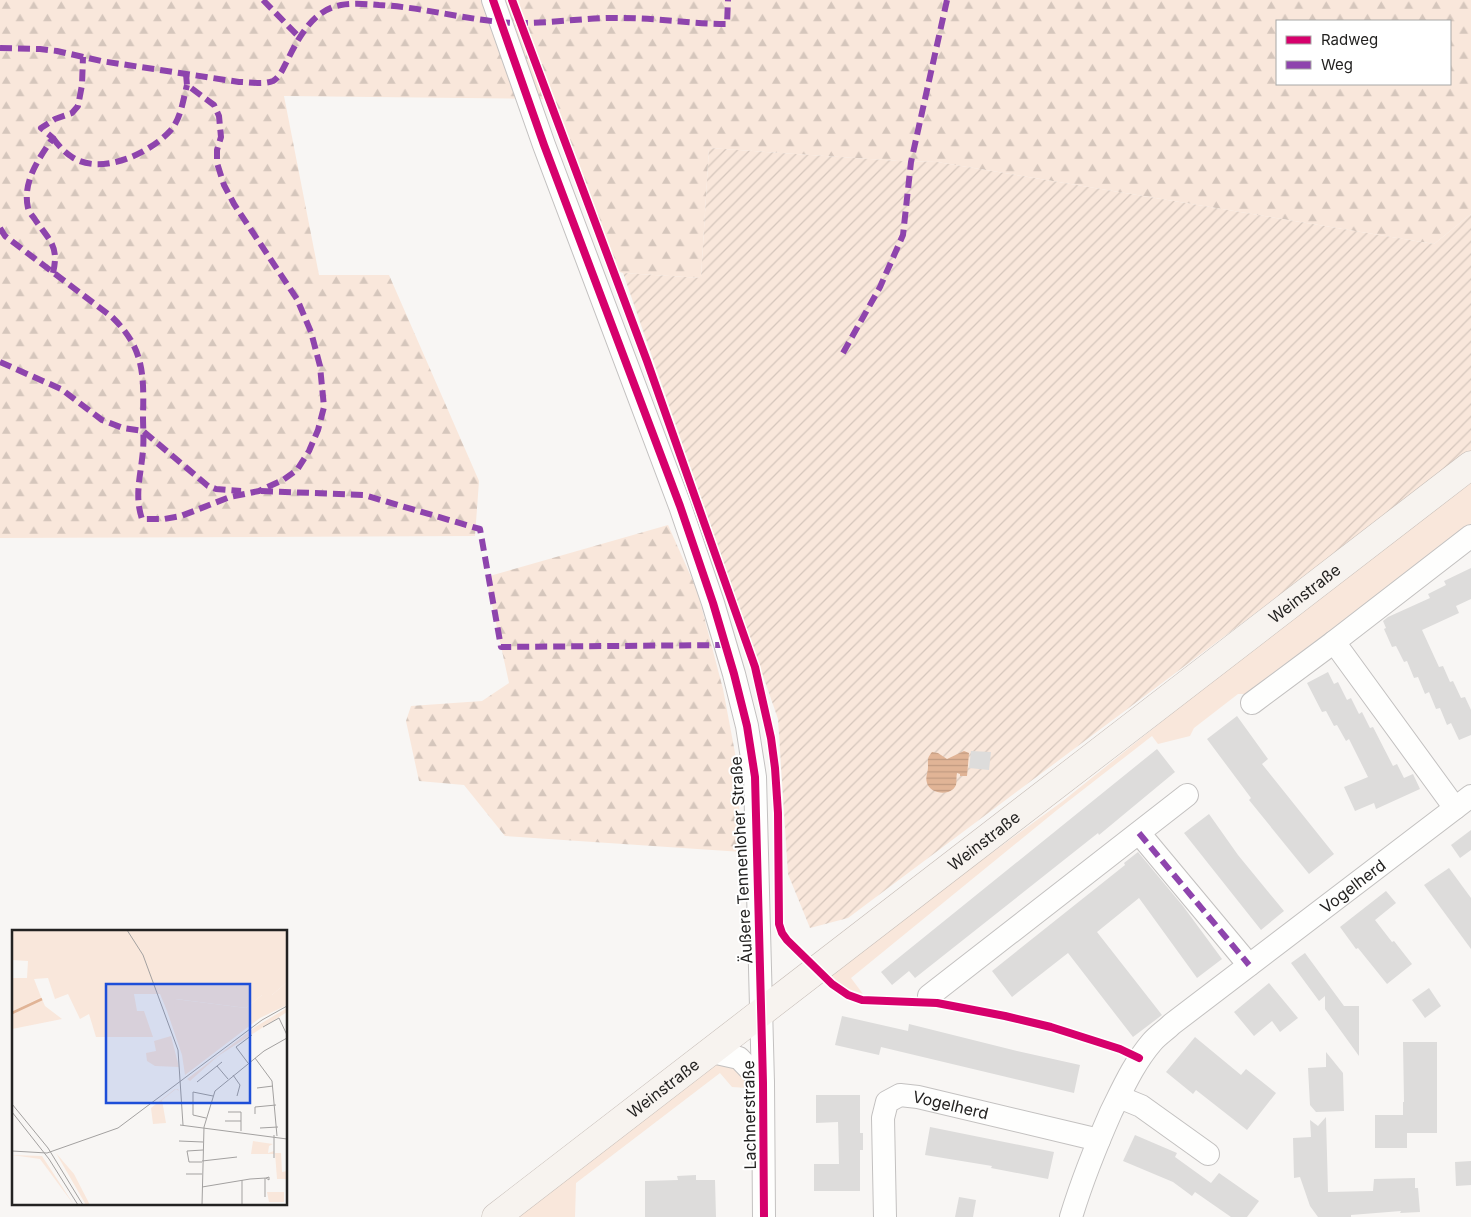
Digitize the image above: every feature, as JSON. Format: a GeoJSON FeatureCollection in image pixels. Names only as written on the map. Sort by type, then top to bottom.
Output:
{"type":"FeatureCollection","features":[{"type":"Feature","properties":{"kind":"main road","name":"Weinstraße"},"geometry":{"type":"LineString","coordinates":[[496,1217],[1471,465]]}},
{"type":"Feature","properties":{"kind":"street","name":"Äußere Tennenloher Straße"},"geometry":{"type":"LineString","coordinates":[[493,0],[544,146],[680,506],[713,603],[734,674],[747,726],[755,777],[762,1012]]}},
{"type":"Feature","properties":{"kind":"street"},"geometry":{"type":"LineString","coordinates":[[1252,703],[1471,536]]}},
{"type":"Feature","properties":{"kind":"street","name":"Vogelherd"},"geometry":{"type":"LineString","coordinates":[[1071,1217],[1099,1140],[1119,1097],[1139,1058],[1153,1041],[1172,1024],[1463,802],[1334,642]]}},
{"type":"Feature","properties":{"kind":"street"},"geometry":{"type":"LineString","coordinates":[[929,996],[1187,795]]}},
{"type":"Feature","properties":{"kind":"street"},"geometry":{"type":"LineString","coordinates":[[1139,833],[1249,965]]}},
{"type":"Feature","properties":{"kind":"street","name":"Lachnerstraße"},"geometry":{"type":"LineString","coordinates":[[762,1012],[764,1217]]}},
{"type":"Feature","properties":{"kind":"street","name":"Lachnerstraße"},"geometry":{"type":"LineString","coordinates":[[712,1052],[739,1058],[764,1083]]}},
{"type":"Feature","properties":{"kind":"street","name":"Vogelherd"},"geometry":{"type":"LineString","coordinates":[[885,1217],[883,1118],[887,1102],[900,1094],[1099,1140]]}},
{"type":"Feature","properties":{"kind":"street"},"geometry":{"type":"LineString","coordinates":[[1119,1097],[1142,1106],[1208,1154]]}},
{"type":"Feature","properties":{"kind":"green space"},"geometry":{"type":"Polygon","coordinates":[[[0,0],[1471,0],[1471,214],[1434,244],[937,162],[709,148],[701,278],[623,273],[617,271],[547,99],[284,96],[319,275],[389,275],[479,481],[475,536],[0,538],[0,0]]]}},
{"type":"Feature","properties":{"kind":"green space"},"geometry":{"type":"Polygon","coordinates":[[[709,148],[937,162],[1434,244],[1471,214],[1471,452],[848,918],[810,928],[788,874],[778,719],[623,273],[701,278],[709,148]]]}},
{"type":"Feature","properties":{"kind":"green space"},"geometry":{"type":"Polygon","coordinates":[[[1471,478],[1471,525],[1245,694],[1238,694],[1194,728],[1190,736],[1158,744],[1152,736],[1057,810],[851,978],[863,994],[843,987],[829,974],[1063,801],[1328,588],[1471,478]]]}},
{"type":"Feature","properties":{"kind":"green space"},"geometry":{"type":"Polygon","coordinates":[[[668,525],[697,590],[723,689],[736,758],[742,852],[505,836],[464,785],[419,781],[406,721],[411,706],[482,701],[509,683],[486,577],[668,525]]]}},
{"type":"Feature","properties":{"kind":"green space"},"geometry":{"type":"Polygon","coordinates":[[[717,1063],[729,1063],[747,1077],[748,1088],[732,1087],[720,1073],[576,1183],[575,1217],[517,1217],[717,1063]]]}},
{"type":"Feature","properties":{"kind":"shaded area"},"geometry":{"type":"Polygon","coordinates":[[[964,751],[969,753],[967,776],[960,776],[957,773],[956,785],[945,793],[932,790],[926,779],[928,759],[932,752],[938,753],[947,759],[964,751]]]}},
{"type":"Feature","properties":{"kind":"building"},"geometry":{"type":"Polygon","coordinates":[[[1471,568],[1471,599],[1456,606],[1459,613],[1422,630],[1439,667],[1443,666],[1450,682],[1453,681],[1461,698],[1465,697],[1471,710],[1471,735],[1459,740],[1451,723],[1447,725],[1440,708],[1436,709],[1429,692],[1425,694],[1418,677],[1414,678],[1407,661],[1404,662],[1396,646],[1392,647],[1384,629],[1386,628],[1383,621],[1430,598],[1428,594],[1446,585],[1444,581],[1471,568]]]}},
{"type":"Feature","properties":{"kind":"building"},"geometry":{"type":"Polygon","coordinates":[[[1328,672],[1334,684],[1338,682],[1347,700],[1351,698],[1359,714],[1362,712],[1370,728],[1373,727],[1393,766],[1397,764],[1404,778],[1413,774],[1420,789],[1376,809],[1374,803],[1355,811],[1344,787],[1368,777],[1349,739],[1346,741],[1337,725],[1334,726],[1326,711],[1322,712],[1307,683],[1328,672]]]}},
{"type":"Feature","properties":{"kind":"building"},"geometry":{"type":"Polygon","coordinates":[[[1237,716],[1268,759],[1262,764],[1334,854],[1309,874],[1249,800],[1251,798],[1207,739],[1237,716]]]}},
{"type":"Feature","properties":{"kind":"building"},"geometry":{"type":"Polygon","coordinates":[[[1157,749],[1175,772],[1099,835],[1098,833],[915,978],[909,971],[892,985],[881,972],[1157,749]]]}},
{"type":"Feature","properties":{"kind":"building"},"geometry":{"type":"Polygon","coordinates":[[[971,751],[991,752],[989,770],[969,768],[971,751]]]}},
{"type":"Feature","properties":{"kind":"building"},"geometry":{"type":"Polygon","coordinates":[[[1209,814],[1238,855],[1284,911],[1261,930],[1184,833],[1209,814]]]}},
{"type":"Feature","properties":{"kind":"building"},"geometry":{"type":"Polygon","coordinates":[[[1471,830],[1471,850],[1460,858],[1451,845],[1471,830]]]}},
{"type":"Feature","properties":{"kind":"building"},"geometry":{"type":"Polygon","coordinates":[[[1138,852],[1183,906],[1222,959],[1197,978],[1139,898],[1097,932],[1162,1015],[1133,1037],[1068,953],[1012,997],[992,971],[1125,865],[1124,863],[1138,852]]]}},
{"type":"Feature","properties":{"kind":"building"},"geometry":{"type":"Polygon","coordinates":[[[1449,868],[1471,898],[1471,949],[1424,885],[1449,868]]]}},
{"type":"Feature","properties":{"kind":"building"},"geometry":{"type":"Polygon","coordinates":[[[1386,891],[1396,903],[1375,920],[1412,964],[1387,984],[1358,948],[1356,949],[1340,927],[1386,891]]]}},
{"type":"Feature","properties":{"kind":"building"},"geometry":{"type":"Polygon","coordinates":[[[1305,953],[1344,1006],[1359,1006],[1359,1056],[1325,1009],[1325,996],[1319,1001],[1291,963],[1305,953]]]}},
{"type":"Feature","properties":{"kind":"building"},"geometry":{"type":"Polygon","coordinates":[[[1269,983],[1298,1018],[1280,1032],[1272,1021],[1254,1036],[1234,1012],[1269,983]]]}},
{"type":"Feature","properties":{"kind":"building"},"geometry":{"type":"Polygon","coordinates":[[[1429,988],[1441,1006],[1425,1018],[1412,1000],[1429,988]]]}},
{"type":"Feature","properties":{"kind":"building"},"geometry":{"type":"Polygon","coordinates":[[[842,1016],[908,1031],[909,1024],[1080,1065],[1074,1093],[881,1047],[879,1055],[835,1045],[842,1016]]]}},
{"type":"Feature","properties":{"kind":"building"},"geometry":{"type":"Polygon","coordinates":[[[1195,1037],[1241,1075],[1246,1069],[1276,1093],[1247,1130],[1196,1090],[1193,1094],[1166,1072],[1195,1037]]]}},
{"type":"Feature","properties":{"kind":"building"},"geometry":{"type":"Polygon","coordinates":[[[1403,1042],[1437,1042],[1437,1133],[1407,1133],[1407,1148],[1375,1148],[1375,1115],[1403,1115],[1403,1042]]]}},
{"type":"Feature","properties":{"kind":"building"},"geometry":{"type":"Polygon","coordinates":[[[1326,1052],[1343,1073],[1344,1111],[1316,1112],[1310,1105],[1308,1068],[1326,1067],[1326,1052]]]}},
{"type":"Feature","properties":{"kind":"building"},"geometry":{"type":"Polygon","coordinates":[[[816,1095],[860,1095],[860,1133],[863,1133],[863,1150],[860,1150],[860,1191],[814,1191],[814,1164],[839,1164],[838,1122],[816,1123],[816,1095]]]}},
{"type":"Feature","properties":{"kind":"building"},"geometry":{"type":"Polygon","coordinates":[[[1326,1117],[1328,1192],[1373,1191],[1374,1179],[1415,1178],[1415,1188],[1418,1188],[1420,1212],[1400,1213],[1401,1211],[1351,1215],[1351,1217],[1318,1217],[1310,1206],[1300,1177],[1294,1178],[1293,1138],[1311,1137],[1310,1120],[1318,1126],[1326,1117]]]}},
{"type":"Feature","properties":{"kind":"building"},"geometry":{"type":"Polygon","coordinates":[[[930,1127],[1054,1152],[1048,1179],[991,1168],[992,1166],[925,1155],[930,1127]]]}},
{"type":"Feature","properties":{"kind":"building"},"geometry":{"type":"Polygon","coordinates":[[[1135,1135],[1177,1153],[1175,1157],[1211,1183],[1219,1173],[1259,1201],[1247,1217],[1231,1217],[1195,1192],[1192,1196],[1173,1182],[1123,1161],[1135,1135]]]}},
{"type":"Feature","properties":{"kind":"building"},"geometry":{"type":"Polygon","coordinates":[[[1471,1161],[1471,1185],[1456,1186],[1455,1162],[1471,1161]]]}},
{"type":"Feature","properties":{"kind":"building"},"geometry":{"type":"Polygon","coordinates":[[[696,1175],[696,1180],[715,1180],[716,1217],[645,1217],[645,1181],[678,1180],[677,1176],[696,1175]]]}},
{"type":"Feature","properties":{"kind":"building"},"geometry":{"type":"Polygon","coordinates":[[[959,1197],[976,1200],[973,1217],[955,1217],[959,1197]]]}},
{"type":"Feature","properties":{"kind":"marked path"},"geometry":{"type":"LineString","coordinates":[[263,0],[299,37]]}},
{"type":"Feature","properties":{"kind":"marked path"},"geometry":{"type":"LineString","coordinates":[[0,48],[57,51],[101,61],[239,82],[265,83],[273,81],[279,76],[301,35],[314,19],[331,8],[341,5],[394,6],[515,23],[621,18],[727,24],[728,0]]}},
{"type":"Feature","properties":{"kind":"marked path"},"geometry":{"type":"LineString","coordinates":[[843,353],[880,287],[903,235],[911,162],[947,0]]}},
{"type":"Feature","properties":{"kind":"marked path"},"geometry":{"type":"LineString","coordinates":[[53,273],[55,264],[54,251],[50,240],[30,213],[27,189],[37,162],[53,138],[41,128],[55,119],[72,113],[78,106],[82,85],[83,57]]}},
{"type":"Feature","properties":{"kind":"marked path"},"geometry":{"type":"LineString","coordinates":[[0,228],[5,236],[112,317],[123,328],[136,351],[140,362],[143,387],[143,446],[138,493],[142,519],[164,519],[181,516],[230,497],[259,491],[283,480],[297,470],[309,451],[318,430],[324,407],[320,366],[311,332],[297,299],[234,204],[224,185],[217,163],[217,150],[221,137],[219,116],[214,105],[187,85],[186,74]]}},
{"type":"Feature","properties":{"kind":"marked path"},"geometry":{"type":"LineString","coordinates":[[53,138],[66,153],[83,162],[96,164],[124,160],[150,147],[170,131],[179,115],[187,85]]}},
{"type":"Feature","properties":{"kind":"marked path"},"geometry":{"type":"LineString","coordinates":[[0,362],[61,389],[102,420],[123,428],[143,431],[208,486],[216,489],[241,491]]}},
{"type":"Feature","properties":{"kind":"marked path"},"geometry":{"type":"LineString","coordinates":[[261,491],[364,495],[480,529],[501,647],[725,645]]}},
{"type":"Feature","properties":{"kind":"marked path"},"geometry":{"type":"LineString","coordinates":[[1139,833],[1249,965]]}},
{"type":"Feature","properties":{"kind":"cycle path"},"geometry":{"type":"LineString","coordinates":[[493,0],[544,145],[680,506],[713,603],[747,726],[755,777],[763,1083],[764,1217]]}},
{"type":"Feature","properties":{"kind":"cycle path"},"geometry":{"type":"LineString","coordinates":[[512,0],[647,361],[755,667],[771,738],[775,768],[778,813],[779,924],[782,933],[832,984],[848,995],[862,1000],[937,1003],[1005,1016],[1051,1027],[1120,1049],[1139,1058]]}}]}
